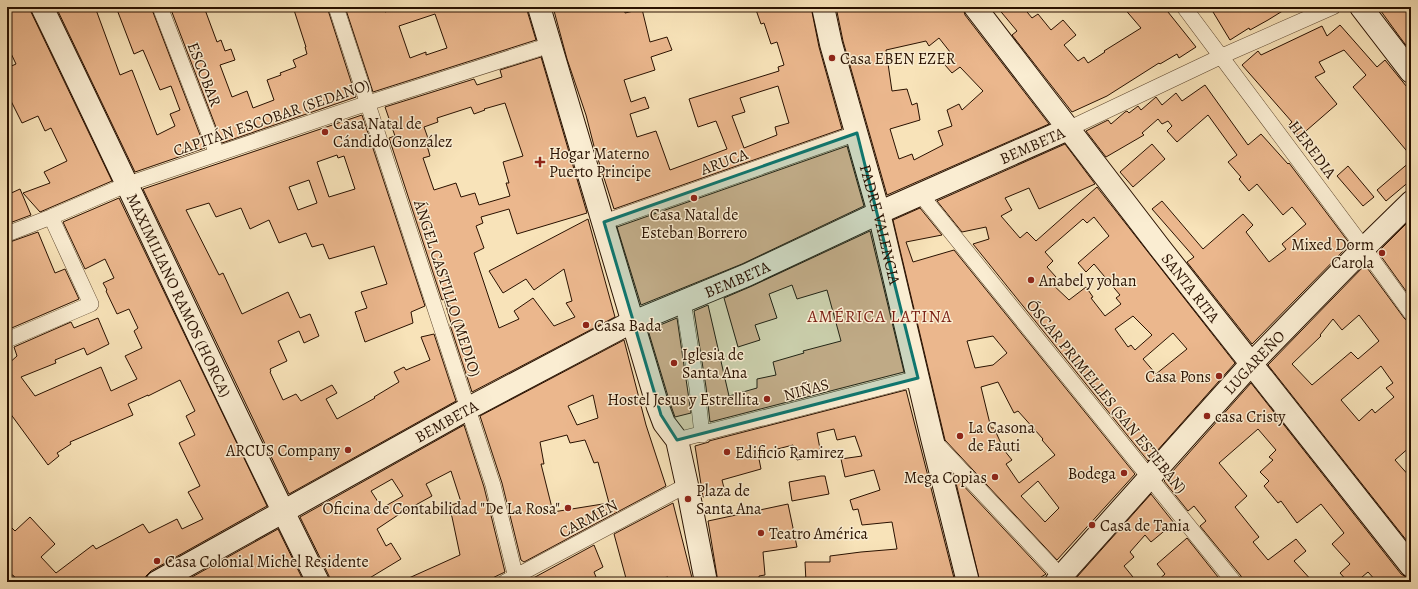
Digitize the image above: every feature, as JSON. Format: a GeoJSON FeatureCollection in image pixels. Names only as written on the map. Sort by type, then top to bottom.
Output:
{"type":"FeatureCollection","features":[{"type":"Feature","properties":{"kind":"street","name":"MAXIMILIANO RAMOS (HORCA)"},"geometry":{"type":"LineString","coordinates":[[42,7],[128,184],[283,512],[318,582]]}},
{"type":"Feature","properties":{"kind":"street","name":"ESCOBAR"},"geometry":{"type":"LineString","coordinates":[[160,7],[217,154]]}},
{"type":"Feature","properties":{"kind":"street","name":"ÁNGEL CASTILLO (MEDIO)"},"geometry":{"type":"LineString","coordinates":[[336,7],[493,485],[513,580]]}},
{"type":"Feature","properties":{"kind":"street"},"geometry":{"type":"LineString","coordinates":[[539,7],[661,415],[669,431],[677,440],[706,582]]}},
{"type":"Feature","properties":{"kind":"street","name":"PADRE VALENCIA"},"geometry":{"type":"LineString","coordinates":[[823,7],[878,213],[968,582]]}},
{"type":"Feature","properties":{"kind":"street","name":"HEREDIA"},"geometry":{"type":"LineString","coordinates":[[1184,7],[1364,248],[1411,314]]}},
{"type":"Feature","properties":{"kind":"street","name":"BEMBETA"},"geometry":{"type":"LineString","coordinates":[[157,582],[468,408],[632,322],[747,275],[878,213],[922,195],[1068,129],[1222,56],[1333,7]]}},
{"type":"Feature","properties":{"kind":"street"},"geometry":{"type":"LineString","coordinates":[[1361,7],[1411,72]]}},
{"type":"Feature","properties":{"kind":"street","name":"SANTA RITA"},"geometry":{"type":"LineString","coordinates":[[977,8],[1068,129],[1411,566]]}},
{"type":"Feature","properties":{"kind":"street","name":"CAPITÁN ESCOBAR (SEDANO)"},"geometry":{"type":"LineString","coordinates":[[7,234],[128,184],[368,103],[550,45]]}},
{"type":"Feature","properties":{"kind":"street","name":"ARUCA"},"geometry":{"type":"LineString","coordinates":[[604,222],[857,133]]}},
{"type":"Feature","properties":{"kind":"street","name":"ÓSCAR PRIMELLES (SAN ESTEBAN)"},"geometry":{"type":"LineString","coordinates":[[922,195],[1234,582]]}},
{"type":"Feature","properties":{"kind":"street","name":"LUGAREÑO"},"geometry":{"type":"LineString","coordinates":[[1058,581],[1252,364],[1364,248],[1411,202]]}},
{"type":"Feature","properties":{"kind":"street"},"geometry":{"type":"LineString","coordinates":[[7,340],[92,304],[51,217]]}},
{"type":"Feature","properties":{"kind":"street"},"geometry":{"type":"LineString","coordinates":[[677,440],[702,434],[697,388],[683,301]]}},
{"type":"Feature","properties":{"kind":"street","name":"NIÑAS"},"geometry":{"type":"LineString","coordinates":[[702,434],[918,378]]}},
{"type":"Feature","properties":{"kind":"street"},"geometry":{"type":"LineString","coordinates":[[932,438],[1058,581]]}},
{"type":"Feature","properties":{"kind":"street","name":"CARMEN"},"geometry":{"type":"LineString","coordinates":[[513,580],[687,485]]}},
{"type":"Feature","properties":{"kind":"highlighted area"},"geometry":{"type":"Polygon","coordinates":[[[857,133],[918,378],[677,440],[661,415],[604,222],[857,133]]]}},
{"type":"Feature","properties":{"kind":"building"},"geometry":{"type":"Polygon","coordinates":[[[7,7],[30,7],[31,12],[112,181],[40,212],[23,193],[50,183],[44,172],[67,161],[51,128],[45,131],[38,116],[22,123],[7,93],[7,68],[16,64],[7,45],[7,7]]]}},
{"type":"Feature","properties":{"kind":"building"},"geometry":{"type":"Polygon","coordinates":[[[56,7],[95,7],[120,75],[132,70],[157,135],[175,126],[170,114],[180,110],[171,86],[160,90],[143,50],[134,54],[116,7],[151,7],[205,148],[135,172],[56,7]]]}},
{"type":"Feature","properties":{"kind":"building"},"geometry":{"type":"Polygon","coordinates":[[[170,7],[204,7],[217,42],[221,40],[225,51],[231,49],[235,60],[220,65],[232,97],[247,91],[253,108],[274,100],[267,80],[296,67],[293,60],[307,54],[293,7],[327,7],[356,97],[222,143],[170,7]]]}},
{"type":"Feature","properties":{"kind":"building"},"geometry":{"type":"Polygon","coordinates":[[[345,7],[383,7],[385,12],[401,7],[526,7],[536,40],[373,92],[345,7]],[[435,14],[399,26],[410,58],[426,52],[426,55],[447,48],[435,14]]]}},
{"type":"Feature","properties":{"kind":"building"},"geometry":{"type":"Polygon","coordinates":[[[553,7],[624,7],[625,13],[642,9],[650,42],[667,37],[672,50],[651,57],[655,70],[624,80],[631,102],[645,97],[649,108],[630,114],[637,137],[656,131],[670,170],[727,149],[716,121],[698,127],[689,99],[779,71],[778,67],[784,65],[777,42],[771,44],[764,23],[761,24],[755,7],[811,7],[819,47],[842,129],[614,209],[595,150],[586,115],[567,59],[553,7]],[[778,86],[740,98],[745,112],[732,116],[744,148],[777,135],[775,127],[789,123],[778,86]]]}},
{"type":"Feature","properties":{"kind":"building"},"geometry":{"type":"Polygon","coordinates":[[[836,7],[963,7],[965,15],[1049,124],[887,195],[843,41],[836,7]],[[939,38],[929,46],[926,41],[886,50],[892,91],[907,89],[912,105],[917,103],[920,120],[890,129],[899,159],[912,154],[914,160],[943,145],[938,131],[952,126],[947,110],[959,104],[962,110],[983,91],[960,67],[952,73],[945,65],[954,57],[939,38]]]}},
{"type":"Feature","properties":{"kind":"building"},"geometry":{"type":"Polygon","coordinates":[[[997,7],[1023,7],[1032,18],[1038,14],[1051,30],[1063,20],[1076,35],[1064,45],[1078,61],[1084,57],[1088,63],[1141,28],[1123,7],[1164,7],[1196,47],[1179,58],[1177,54],[1160,64],[1159,63],[1107,96],[1072,112],[1012,35],[1017,31],[997,7]]]}},
{"type":"Feature","properties":{"kind":"building"},"geometry":{"type":"Polygon","coordinates":[[[1210,7],[1289,7],[1230,40],[1210,7]]]}},
{"type":"Feature","properties":{"kind":"building"},"geometry":{"type":"Polygon","coordinates":[[[1378,7],[1411,7],[1411,52],[1399,36],[1378,7]]]}},
{"type":"Feature","properties":{"kind":"building"},"geometry":{"type":"Polygon","coordinates":[[[1340,25],[1377,67],[1385,60],[1411,92],[1411,156],[1353,87],[1366,75],[1344,50],[1319,62],[1325,72],[1315,77],[1337,104],[1299,137],[1289,125],[1292,122],[1242,65],[1258,51],[1261,55],[1322,26],[1327,36],[1340,25]]]}},
{"type":"Feature","properties":{"kind":"building"},"geometry":{"type":"Polygon","coordinates":[[[541,57],[587,213],[517,234],[509,209],[481,217],[483,223],[476,226],[484,248],[474,253],[499,328],[519,319],[514,311],[533,298],[554,326],[575,317],[566,303],[572,301],[564,269],[534,290],[526,279],[503,293],[489,271],[588,219],[615,317],[472,392],[450,325],[451,323],[444,299],[442,300],[389,138],[395,136],[385,107],[474,79],[477,85],[502,77],[500,70],[541,57]],[[505,103],[484,109],[485,110],[474,114],[471,107],[437,118],[438,122],[424,127],[429,141],[426,142],[430,156],[423,158],[434,190],[456,183],[461,197],[475,193],[479,205],[510,196],[506,183],[509,183],[503,162],[523,156],[505,103]]]}},
{"type":"Feature","properties":{"kind":"building"},"geometry":{"type":"Polygon","coordinates":[[[1205,85],[1248,145],[1261,134],[1288,164],[1289,163],[1350,244],[1252,344],[1187,262],[1194,257],[1152,209],[1162,201],[1203,249],[1243,214],[1253,225],[1246,232],[1269,262],[1286,249],[1282,244],[1306,224],[1292,207],[1283,215],[1257,184],[1249,191],[1239,179],[1241,177],[1228,162],[1237,155],[1208,115],[1177,142],[1167,131],[1172,126],[1168,121],[1162,124],[1158,119],[1142,133],[1144,135],[1106,157],[1086,131],[1108,120],[1111,124],[1125,112],[1127,111],[1129,113],[1138,106],[1141,110],[1156,97],[1162,105],[1176,93],[1182,101],[1205,85]]]}},
{"type":"Feature","properties":{"kind":"building"},"geometry":{"type":"Polygon","coordinates":[[[362,115],[425,306],[411,312],[413,323],[365,342],[355,312],[367,308],[361,292],[387,284],[374,246],[329,259],[323,244],[312,247],[306,233],[279,243],[269,220],[250,229],[241,208],[216,217],[209,203],[186,210],[219,275],[223,273],[242,314],[288,292],[300,318],[310,314],[319,336],[304,343],[299,331],[278,341],[287,361],[270,369],[270,372],[283,400],[296,394],[301,401],[332,385],[337,393],[326,399],[337,419],[375,398],[374,397],[399,382],[394,372],[404,367],[406,370],[430,360],[421,337],[434,334],[456,401],[289,494],[143,189],[362,115]],[[337,155],[317,162],[329,197],[355,189],[344,156],[338,158],[337,155]],[[309,180],[289,187],[298,210],[317,203],[309,180]]]}},
{"type":"Feature","properties":{"kind":"building"},"geometry":{"type":"Polygon","coordinates":[[[1065,144],[1095,184],[1039,209],[1029,188],[1005,198],[1012,210],[1001,216],[1020,238],[1027,232],[1036,241],[1097,187],[1235,363],[1148,461],[973,244],[989,239],[986,227],[962,232],[937,201],[1065,144]],[[1094,217],[1087,223],[1083,219],[1045,252],[1053,261],[1047,267],[1056,277],[1050,282],[1069,300],[1086,287],[1093,297],[1091,298],[1105,316],[1121,304],[1116,298],[1120,295],[1094,264],[1086,272],[1078,263],[1109,236],[1094,217]],[[1133,316],[1115,329],[1128,347],[1131,345],[1135,350],[1152,335],[1133,316]],[[1173,333],[1143,359],[1156,374],[1187,349],[1173,333]]]}},
{"type":"Feature","properties":{"kind":"building"},"geometry":{"type":"Polygon","coordinates":[[[1152,144],[1165,159],[1133,187],[1120,172],[1152,144]]]}},
{"type":"Feature","properties":{"kind":"building"},"geometry":{"type":"Polygon","coordinates":[[[847,146],[864,206],[742,264],[641,305],[617,227],[847,146]]]}},
{"type":"Feature","properties":{"kind":"building"},"geometry":{"type":"Polygon","coordinates":[[[1411,161],[1411,180],[1386,201],[1377,190],[1411,161]]]}},
{"type":"Feature","properties":{"kind":"building"},"geometry":{"type":"Polygon","coordinates":[[[1348,166],[1374,197],[1363,206],[1337,176],[1348,166]]]}},
{"type":"Feature","properties":{"kind":"building"},"geometry":{"type":"Polygon","coordinates":[[[20,189],[31,215],[7,224],[7,195],[20,189]]]}},
{"type":"Feature","properties":{"kind":"building"},"geometry":{"type":"Polygon","coordinates":[[[119,198],[267,506],[151,571],[146,576],[145,582],[17,582],[14,576],[7,572],[7,523],[15,531],[30,517],[55,544],[41,557],[56,573],[93,545],[96,549],[143,524],[149,533],[177,519],[182,529],[203,519],[188,492],[200,486],[179,443],[195,435],[186,416],[195,411],[180,380],[128,404],[133,415],[70,442],[71,444],[57,453],[59,456],[48,465],[7,409],[7,365],[17,356],[14,347],[71,322],[74,328],[98,318],[109,344],[87,355],[84,348],[55,360],[56,363],[21,377],[35,396],[101,367],[111,391],[137,379],[125,356],[142,348],[134,331],[138,328],[129,309],[117,314],[106,291],[107,290],[103,283],[114,278],[105,259],[85,269],[63,222],[119,198]]]}},
{"type":"Feature","properties":{"kind":"building"},"geometry":{"type":"Polygon","coordinates":[[[920,208],[942,235],[906,242],[913,262],[954,250],[1135,474],[1057,560],[945,440],[893,220],[920,208]],[[993,336],[967,341],[975,368],[993,365],[1007,353],[993,336]],[[998,382],[981,387],[991,428],[994,428],[1004,450],[1012,460],[1006,464],[1019,483],[1055,455],[1018,411],[1014,413],[998,382]],[[1038,481],[1021,496],[1045,522],[1059,508],[1038,481]]]}},
{"type":"Feature","properties":{"kind":"building"},"geometry":{"type":"Polygon","coordinates":[[[1411,219],[1411,298],[1378,252],[1411,219]]]}},
{"type":"Feature","properties":{"kind":"building"},"geometry":{"type":"Polygon","coordinates":[[[870,231],[904,372],[710,422],[694,311],[708,305],[729,396],[757,388],[757,379],[776,375],[773,362],[804,353],[803,351],[841,341],[827,290],[797,299],[792,285],[769,294],[777,318],[755,325],[760,340],[738,347],[724,298],[870,231]]]}},
{"type":"Feature","properties":{"kind":"building"},"geometry":{"type":"Polygon","coordinates":[[[38,232],[55,273],[65,269],[79,299],[7,330],[7,243],[38,232]]]}},
{"type":"Feature","properties":{"kind":"building"},"geometry":{"type":"Polygon","coordinates":[[[1365,265],[1404,318],[1411,322],[1411,446],[1395,460],[1411,478],[1411,546],[1268,365],[1365,265]],[[1359,315],[1342,330],[1333,319],[1320,335],[1321,336],[1292,364],[1312,385],[1351,352],[1358,359],[1379,341],[1359,315]],[[1381,366],[1341,400],[1359,421],[1372,409],[1375,413],[1394,397],[1386,388],[1393,383],[1381,366]]]}},
{"type":"Feature","properties":{"kind":"building","name":"Iglesia de Santa Ana"},"geometry":{"type":"Polygon","coordinates":[[[677,318],[691,413],[675,417],[648,330],[677,318]]]}},
{"type":"Feature","properties":{"kind":"building"},"geometry":{"type":"Polygon","coordinates":[[[624,340],[646,425],[666,486],[524,562],[521,560],[502,483],[480,416],[624,340]],[[593,395],[568,406],[577,425],[598,418],[593,395]],[[567,435],[540,442],[544,464],[541,464],[553,512],[609,503],[598,462],[594,463],[585,440],[570,443],[567,435]]]}},
{"type":"Feature","properties":{"kind":"building"},"geometry":{"type":"Polygon","coordinates":[[[1251,383],[1401,574],[1411,578],[1411,582],[1377,582],[1368,572],[1356,582],[1348,582],[1340,573],[1350,564],[1332,544],[1344,533],[1321,504],[1297,523],[1281,501],[1278,503],[1264,486],[1269,481],[1260,472],[1273,460],[1269,457],[1276,450],[1258,429],[1219,463],[1247,496],[1235,507],[1259,537],[1253,542],[1268,560],[1296,539],[1306,551],[1294,561],[1313,582],[1243,582],[1241,576],[1200,526],[1206,521],[1194,506],[1188,511],[1164,481],[1251,383]]]}},
{"type":"Feature","properties":{"kind":"building"},"geometry":{"type":"Polygon","coordinates":[[[906,390],[955,582],[806,582],[805,562],[830,562],[830,556],[897,549],[892,522],[862,525],[858,509],[853,510],[850,500],[880,490],[874,470],[845,477],[841,459],[862,456],[855,436],[837,440],[834,429],[817,433],[821,454],[797,460],[793,445],[758,454],[761,469],[722,480],[725,492],[703,497],[695,446],[709,441],[906,390]]]}},
{"type":"Feature","properties":{"kind":"building"},"geometry":{"type":"Polygon","coordinates":[[[464,425],[484,487],[505,572],[484,582],[400,582],[460,555],[452,517],[448,506],[461,502],[451,471],[426,484],[432,496],[401,513],[377,529],[386,546],[391,543],[401,559],[363,582],[330,582],[329,576],[300,517],[464,425]],[[392,479],[371,491],[382,508],[403,496],[392,479]]]}},
{"type":"Feature","properties":{"kind":"building"},"geometry":{"type":"Polygon","coordinates":[[[825,476],[829,494],[792,501],[789,482],[825,476]]]}},
{"type":"Feature","properties":{"kind":"building"},"geometry":{"type":"Polygon","coordinates":[[[960,482],[1046,574],[1033,582],[980,582],[956,483],[960,482]]]}},
{"type":"Feature","properties":{"kind":"building"},"geometry":{"type":"Polygon","coordinates":[[[1151,494],[1174,523],[1151,542],[1145,535],[1130,552],[1134,557],[1124,566],[1137,582],[1082,582],[1077,577],[1151,494]]]}},
{"type":"Feature","properties":{"kind":"building"},"geometry":{"type":"Polygon","coordinates":[[[673,503],[693,582],[669,582],[668,577],[641,582],[627,582],[614,534],[673,503]]]}},
{"type":"Feature","properties":{"kind":"building"},"geometry":{"type":"Polygon","coordinates":[[[788,504],[797,547],[763,552],[765,575],[759,576],[759,582],[718,582],[708,521],[788,504]]]}},
{"type":"Feature","properties":{"kind":"building"},"geometry":{"type":"Polygon","coordinates":[[[278,529],[304,582],[183,582],[278,529]]]}},
{"type":"Feature","properties":{"kind":"building"},"geometry":{"type":"Polygon","coordinates":[[[1187,538],[1222,582],[1156,582],[1165,574],[1157,564],[1187,538]]]}},
{"type":"Feature","properties":{"kind":"building"},"geometry":{"type":"Polygon","coordinates":[[[594,545],[603,567],[594,572],[598,582],[526,582],[594,545]]]}},
{"type":"Feature","properties":{"kind":"place","name":"Casa EBEN EZER"},"geometry":{"type":"Point","coordinates":[832,58]}},
{"type":"Feature","properties":{"kind":"place","name":"Casa Natal de Cándido González"},"geometry":{"type":"Point","coordinates":[325,132]}},
{"type":"Feature","properties":{"kind":"place","name":"Hogar Materno Puerto Principe"},"geometry":{"type":"Point","coordinates":[540,162]}},
{"type":"Feature","properties":{"kind":"place","name":"Casa Natal de Esteban Borrero"},"geometry":{"type":"Point","coordinates":[694,198]}},
{"type":"Feature","properties":{"kind":"place","name":"Mixed Dorm Carola"},"geometry":{"type":"Point","coordinates":[1382,253]}},
{"type":"Feature","properties":{"kind":"place","name":"Anabel y yohan"},"geometry":{"type":"Point","coordinates":[1031,280]}},
{"type":"Feature","properties":{"kind":"place","name":"Casa Bada"},"geometry":{"type":"Point","coordinates":[586,325]}},
{"type":"Feature","properties":{"kind":"place","name":"Iglesia de Santa Ana"},"geometry":{"type":"Point","coordinates":[674,363]}},
{"type":"Feature","properties":{"kind":"place","name":"Casa Pons"},"geometry":{"type":"Point","coordinates":[1219,376]}},
{"type":"Feature","properties":{"kind":"place","name":"Hostel Jesus y Estrellita"},"geometry":{"type":"Point","coordinates":[767,399]}},
{"type":"Feature","properties":{"kind":"place","name":"casa Cristy"},"geometry":{"type":"Point","coordinates":[1207,416]}},
{"type":"Feature","properties":{"kind":"place","name":"La Casona de Fauti"},"geometry":{"type":"Point","coordinates":[960,436]}},
{"type":"Feature","properties":{"kind":"place","name":"ARCUS Company"},"geometry":{"type":"Point","coordinates":[348,450]}},
{"type":"Feature","properties":{"kind":"place","name":"Edificio Ramirez"},"geometry":{"type":"Point","coordinates":[727,452]}},
{"type":"Feature","properties":{"kind":"place","name":"Bodega"},"geometry":{"type":"Point","coordinates":[1124,473]}},
{"type":"Feature","properties":{"kind":"place","name":"Mega Copias"},"geometry":{"type":"Point","coordinates":[995,477]}},
{"type":"Feature","properties":{"kind":"place","name":"Plaza de Santa Ana"},"geometry":{"type":"Point","coordinates":[688,499]}},
{"type":"Feature","properties":{"kind":"place","name":"Oficina de Contabilidad \"De La Rosa\""},"geometry":{"type":"Point","coordinates":[568,508]}},
{"type":"Feature","properties":{"kind":"place","name":"Casa de Tania"},"geometry":{"type":"Point","coordinates":[1092,525]}},
{"type":"Feature","properties":{"kind":"place","name":"Teatro América"},"geometry":{"type":"Point","coordinates":[761,533]}},
{"type":"Feature","properties":{"kind":"place","name":"Casa Colonial Michel Residente"},"geometry":{"type":"Point","coordinates":[157,561]}},
{"type":"Feature","properties":{"kind":"district","name":"AMÉRICA LATINA"},"geometry":{"type":"Point","coordinates":[880,316]}}]}
